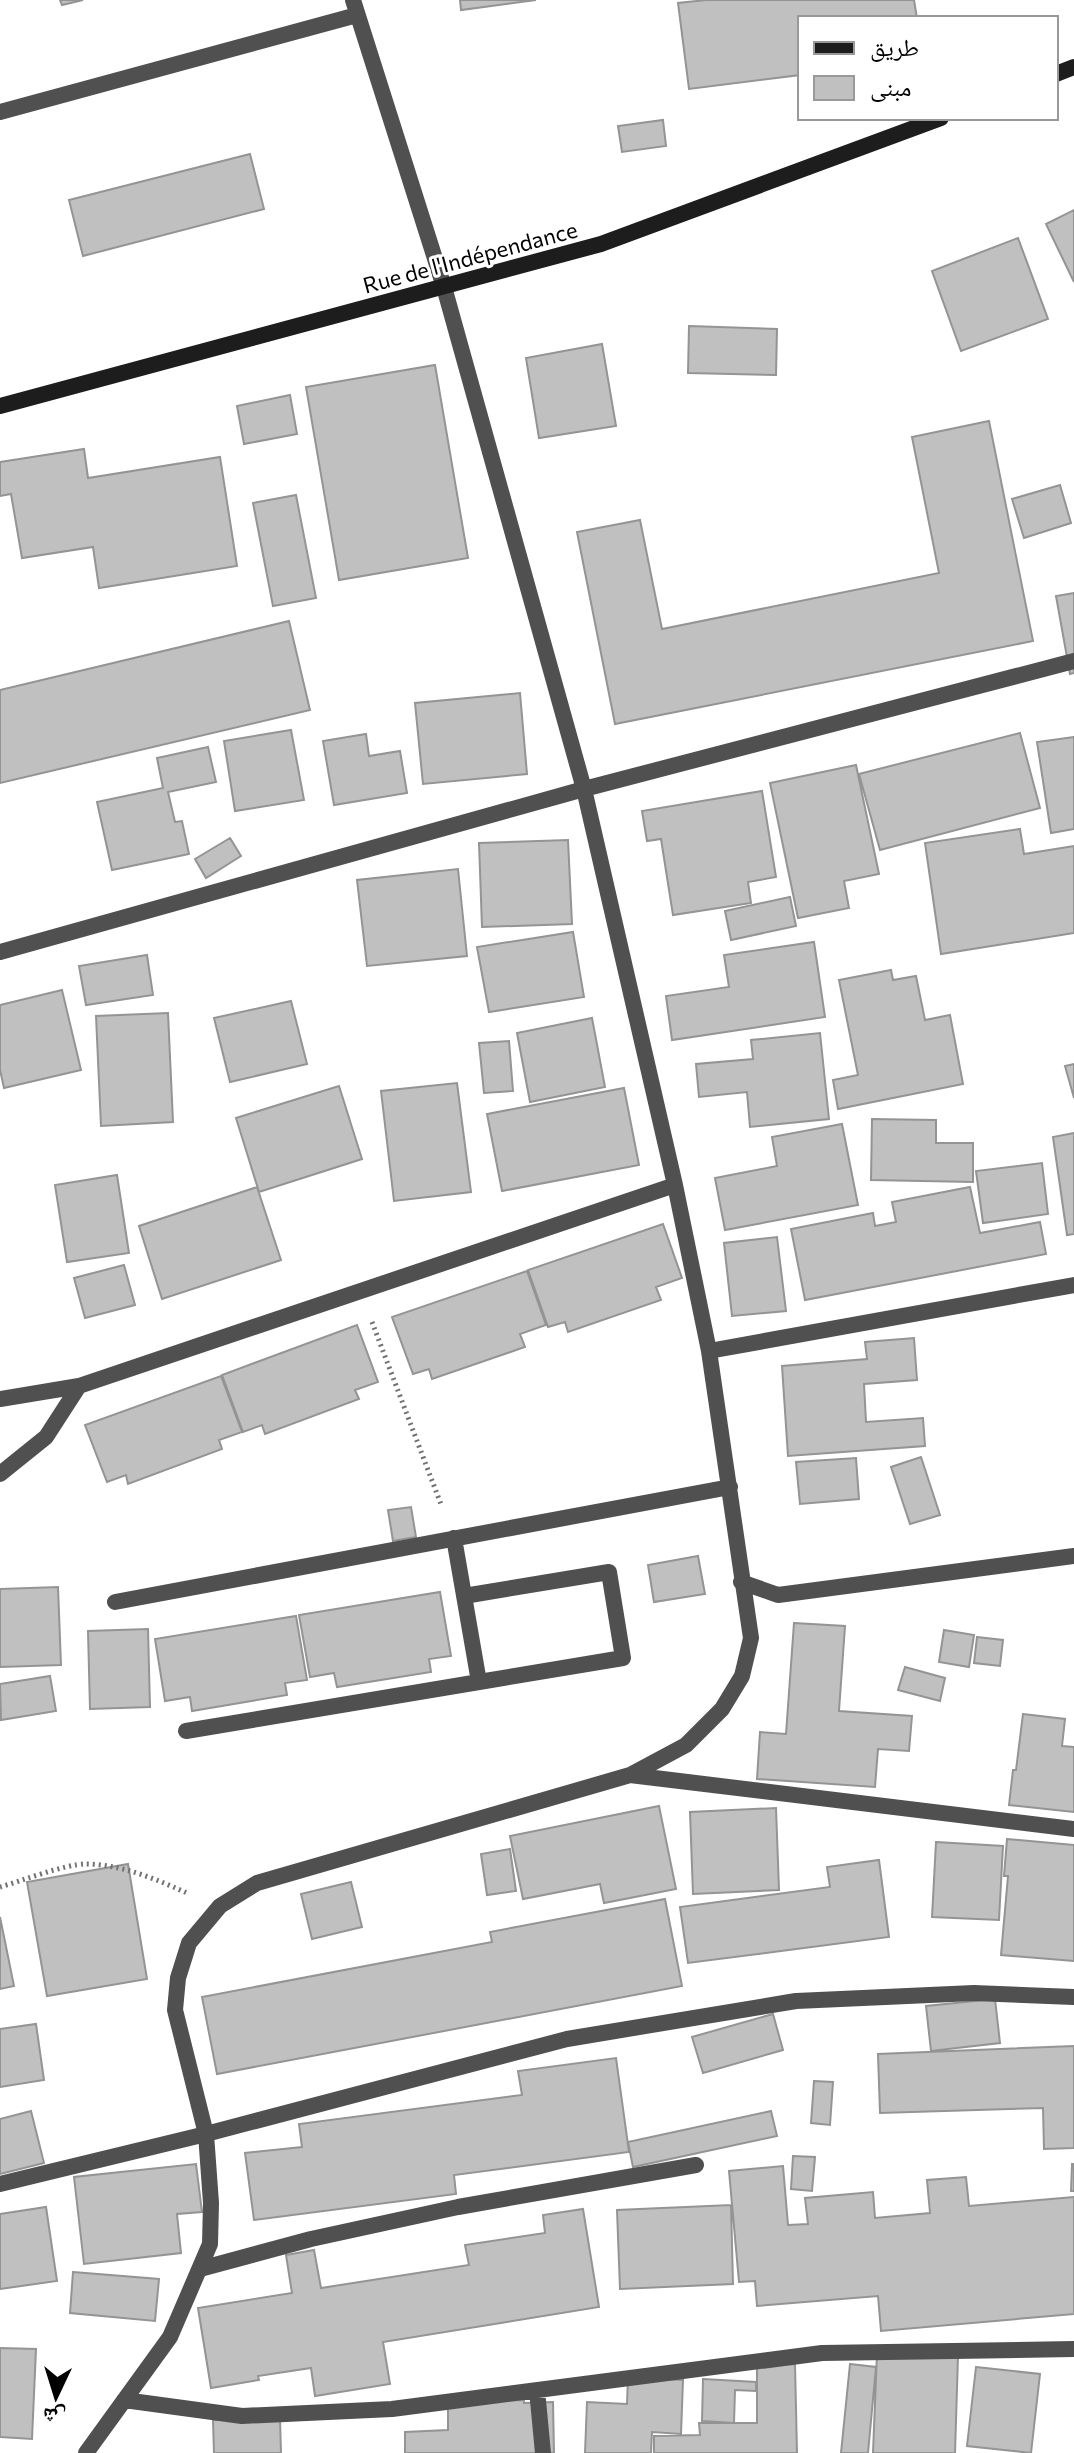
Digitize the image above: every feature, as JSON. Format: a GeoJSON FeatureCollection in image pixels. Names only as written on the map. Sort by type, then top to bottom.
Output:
{"type":"FeatureCollection","features":[{"type":"Feature","properties":{"kind":"main road","name":"Rue de l'Indépendance"},"geometry":{"type":"LineString","coordinates":[[0,406],[601,244],[936,120]]}},
{"type":"Feature","properties":{"kind":"street"},"geometry":{"type":"LineString","coordinates":[[0,112],[355,8],[444,287],[584,789],[675,1185],[709,1351],[751,1638],[742,1676],[722,1709],[686,1745],[630,1775],[257,1883],[220,1906],[189,1943],[178,1978],[175,2010],[206,2134],[211,2203],[210,2244],[170,2337],[86,2453]]}},
{"type":"Feature","properties":{"kind":"street"},"geometry":{"type":"LineString","coordinates":[[0,952],[584,789],[1074,661]]}},
{"type":"Feature","properties":{"kind":"street"},"geometry":{"type":"LineString","coordinates":[[0,1399],[79,1386],[675,1185]]}},
{"type":"Feature","properties":{"kind":"street"},"geometry":{"type":"LineString","coordinates":[[709,1351],[1074,1285]]}},
{"type":"Feature","properties":{"kind":"street"},"geometry":{"type":"LineString","coordinates":[[0,1474],[46,1437],[79,1386]]}},
{"type":"Feature","properties":{"kind":"street"},"geometry":{"type":"LineString","coordinates":[[115,1602],[730,1487]]}},
{"type":"Feature","properties":{"kind":"street"},"geometry":{"type":"LineString","coordinates":[[454,1538],[479,1682]]}},
{"type":"Feature","properties":{"kind":"street"},"geometry":{"type":"LineString","coordinates":[[741,1582],[778,1595],[1074,1556]]}},
{"type":"Feature","properties":{"kind":"street"},"geometry":{"type":"LineString","coordinates":[[186,1731],[623,1658],[609,1572],[464,1596]]}},
{"type":"Feature","properties":{"kind":"street"},"geometry":{"type":"LineString","coordinates":[[630,1775],[1074,1829]]}},
{"type":"Feature","properties":{"kind":"street"},"geometry":{"type":"LineString","coordinates":[[0,2184],[206,2134],[567,2039],[796,2001],[974,1993],[1074,1997]]}},
{"type":"Feature","properties":{"kind":"street"},"geometry":{"type":"LineString","coordinates":[[200,2269],[311,2239],[458,2207],[696,2165]]}},
{"type":"Feature","properties":{"kind":"street"},"geometry":{"type":"LineString","coordinates":[[124,2400],[242,2416],[392,2409],[822,2353],[1074,2349]]}},
{"type":"Feature","properties":{"kind":"street"},"geometry":{"type":"LineString","coordinates":[[537,2390],[543,2453]]}},
{"type":"Feature","properties":{"kind":"path"},"geometry":{"type":"LineString","coordinates":[[360,1291],[454,1538]]}},
{"type":"Feature","properties":{"kind":"path"},"geometry":{"type":"LineString","coordinates":[[0,1887],[82,1864],[109,1866],[156,1879],[220,1906]]}},
{"type":"Feature","properties":{"kind":"building"},"geometry":{"type":"Polygon","coordinates":[[[60,0],[83,0],[62,5],[60,0]]]}},
{"type":"Feature","properties":{"kind":"building"},"geometry":{"type":"Polygon","coordinates":[[[460,0],[536,0],[461,10],[460,0]]]}},
{"type":"Feature","properties":{"kind":"building"},"geometry":{"type":"Polygon","coordinates":[[[706,0],[914,0],[917,16],[798,16],[798,75],[689,89],[678,3],[706,0]]]}},
{"type":"Feature","properties":{"kind":"building"},"geometry":{"type":"Polygon","coordinates":[[[663,120],[666,146],[622,152],[618,126],[663,120]]]}},
{"type":"Feature","properties":{"kind":"building"},"geometry":{"type":"Polygon","coordinates":[[[250,154],[264,209],[83,256],[69,200],[250,154]]]}},
{"type":"Feature","properties":{"kind":"building"},"geometry":{"type":"Polygon","coordinates":[[[1074,210],[1074,282],[1046,224],[1074,210]]]}},
{"type":"Feature","properties":{"kind":"building"},"geometry":{"type":"Polygon","coordinates":[[[1018,238],[1048,319],[961,351],[932,271],[1018,238]]]}},
{"type":"Feature","properties":{"kind":"building"},"geometry":{"type":"Polygon","coordinates":[[[689,326],[777,329],[776,375],[688,373],[689,326]]]}},
{"type":"Feature","properties":{"kind":"building"},"geometry":{"type":"Polygon","coordinates":[[[602,344],[616,426],[539,438],[526,358],[602,344]]]}},
{"type":"Feature","properties":{"kind":"building"},"geometry":{"type":"Polygon","coordinates":[[[435,365],[468,558],[339,580],[306,387],[435,365]]]}},
{"type":"Feature","properties":{"kind":"building"},"geometry":{"type":"Polygon","coordinates":[[[290,395],[297,434],[244,444],[237,406],[290,395]]]}},
{"type":"Feature","properties":{"kind":"building"},"geometry":{"type":"Polygon","coordinates":[[[989,421],[1033,641],[615,724],[577,532],[640,520],[662,629],[939,573],[912,437],[989,421]]]}},
{"type":"Feature","properties":{"kind":"building"},"geometry":{"type":"Polygon","coordinates":[[[84,449],[88,478],[220,457],[237,566],[99,588],[93,547],[22,558],[11,494],[0,496],[0,462],[84,449]]]}},
{"type":"Feature","properties":{"kind":"building"},"geometry":{"type":"Polygon","coordinates":[[[1060,485],[1071,523],[1024,538],[1012,499],[1060,485]]]}},
{"type":"Feature","properties":{"kind":"building"},"geometry":{"type":"Polygon","coordinates":[[[296,495],[316,598],[273,606],[253,503],[296,495]]]}},
{"type":"Feature","properties":{"kind":"building"},"geometry":{"type":"Polygon","coordinates":[[[1074,593],[1074,673],[1070,674],[1056,596],[1074,593]]]}},
{"type":"Feature","properties":{"kind":"building"},"geometry":{"type":"Polygon","coordinates":[[[289,621],[310,710],[0,783],[0,690],[289,621]]]}},
{"type":"Feature","properties":{"kind":"building"},"geometry":{"type":"Polygon","coordinates":[[[520,693],[527,774],[423,784],[415,703],[520,693]]]}},
{"type":"Feature","properties":{"kind":"building"},"geometry":{"type":"Polygon","coordinates":[[[291,730],[304,800],[235,811],[224,741],[291,730]]]}},
{"type":"Feature","properties":{"kind":"building"},"geometry":{"type":"Polygon","coordinates":[[[1020,733],[1040,808],[880,850],[859,774],[1020,733]]]}},
{"type":"Feature","properties":{"kind":"building"},"geometry":{"type":"Polygon","coordinates":[[[366,734],[369,756],[400,751],[407,793],[334,805],[323,741],[366,734]]]}},
{"type":"Feature","properties":{"kind":"building"},"geometry":{"type":"Polygon","coordinates":[[[1074,737],[1074,829],[1051,833],[1037,742],[1074,737]]]}},
{"type":"Feature","properties":{"kind":"building"},"geometry":{"type":"Polygon","coordinates":[[[208,747],[216,782],[168,792],[175,822],[182,821],[189,854],[112,870],[97,802],[163,788],[157,758],[208,747]]]}},
{"type":"Feature","properties":{"kind":"building"},"geometry":{"type":"Polygon","coordinates":[[[856,765],[879,874],[844,881],[849,908],[798,918],[770,783],[856,765]]]}},
{"type":"Feature","properties":{"kind":"building"},"geometry":{"type":"Polygon","coordinates":[[[762,791],[776,877],[748,882],[751,903],[673,915],[661,839],[647,841],[642,811],[762,791]]]}},
{"type":"Feature","properties":{"kind":"building"},"geometry":{"type":"Polygon","coordinates":[[[1020,829],[1024,854],[1074,846],[1074,933],[941,954],[925,843],[1020,829]]]}},
{"type":"Feature","properties":{"kind":"building"},"geometry":{"type":"Polygon","coordinates":[[[230,838],[241,856],[206,878],[195,859],[230,838]]]}},
{"type":"Feature","properties":{"kind":"building"},"geometry":{"type":"Polygon","coordinates":[[[568,840],[572,924],[482,927],[479,843],[568,840]]]}},
{"type":"Feature","properties":{"kind":"building"},"geometry":{"type":"Polygon","coordinates":[[[458,869],[467,956],[367,966],[357,880],[458,869]]]}},
{"type":"Feature","properties":{"kind":"building"},"geometry":{"type":"Polygon","coordinates":[[[790,897],[796,926],[731,940],[725,911],[790,897]]]}},
{"type":"Feature","properties":{"kind":"building"},"geometry":{"type":"Polygon","coordinates":[[[573,932],[584,997],[489,1012],[477,947],[573,932]]]}},
{"type":"Feature","properties":{"kind":"building"},"geometry":{"type":"Polygon","coordinates":[[[814,942],[825,1017],[672,1040],[666,996],[729,987],[724,955],[814,942]]]}},
{"type":"Feature","properties":{"kind":"building"},"geometry":{"type":"Polygon","coordinates":[[[147,955],[153,995],[86,1005],[79,966],[147,955]]]}},
{"type":"Feature","properties":{"kind":"building"},"geometry":{"type":"Polygon","coordinates":[[[891,970],[893,980],[916,976],[925,1020],[950,1015],[963,1084],[838,1109],[833,1080],[858,1075],[839,980],[891,970]]]}},
{"type":"Feature","properties":{"kind":"building"},"geometry":{"type":"Polygon","coordinates":[[[62,990],[81,1070],[4,1088],[0,1070],[0,1005],[62,990]]]}},
{"type":"Feature","properties":{"kind":"building"},"geometry":{"type":"Polygon","coordinates":[[[291,1001],[307,1064],[230,1082],[214,1018],[291,1001]]]}},
{"type":"Feature","properties":{"kind":"building"},"geometry":{"type":"Polygon","coordinates":[[[168,1013],[173,1122],[101,1126],[96,1016],[168,1013]]]}},
{"type":"Feature","properties":{"kind":"building"},"geometry":{"type":"Polygon","coordinates":[[[592,1018],[605,1087],[530,1102],[517,1033],[592,1018]]]}},
{"type":"Feature","properties":{"kind":"building"},"geometry":{"type":"Polygon","coordinates":[[[820,1033],[829,1119],[750,1127],[747,1092],[699,1097],[696,1064],[753,1059],[751,1040],[820,1033]]]}},
{"type":"Feature","properties":{"kind":"building"},"geometry":{"type":"Polygon","coordinates":[[[509,1041],[513,1091],[484,1093],[479,1043],[509,1041]]]}},
{"type":"Feature","properties":{"kind":"building"},"geometry":{"type":"Polygon","coordinates":[[[1074,1064],[1074,1098],[1065,1066],[1074,1064]]]}},
{"type":"Feature","properties":{"kind":"building"},"geometry":{"type":"Polygon","coordinates":[[[457,1083],[471,1192],[394,1201],[381,1091],[457,1083]]]}},
{"type":"Feature","properties":{"kind":"building"},"geometry":{"type":"Polygon","coordinates":[[[339,1086],[362,1159],[259,1192],[236,1118],[339,1086]]]}},
{"type":"Feature","properties":{"kind":"building"},"geometry":{"type":"Polygon","coordinates":[[[624,1088],[639,1165],[502,1191],[487,1114],[624,1088]]]}},
{"type":"Feature","properties":{"kind":"building"},"geometry":{"type":"Polygon","coordinates":[[[872,1119],[936,1120],[936,1143],[973,1143],[973,1182],[871,1180],[872,1119]]]}},
{"type":"Feature","properties":{"kind":"building"},"geometry":{"type":"Polygon","coordinates":[[[842,1124],[858,1205],[725,1230],[715,1178],[777,1166],[772,1137],[842,1124]]]}},
{"type":"Feature","properties":{"kind":"building"},"geometry":{"type":"Polygon","coordinates":[[[1074,1133],[1074,1234],[1067,1235],[1053,1137],[1074,1133]]]}},
{"type":"Feature","properties":{"kind":"building"},"geometry":{"type":"Polygon","coordinates":[[[1042,1163],[1048,1214],[983,1223],[976,1171],[1042,1163]]]}},
{"type":"Feature","properties":{"kind":"building"},"geometry":{"type":"Polygon","coordinates":[[[117,1175],[129,1253],[67,1262],[55,1185],[117,1175]]]}},
{"type":"Feature","properties":{"kind":"building"},"geometry":{"type":"Polygon","coordinates":[[[257,1187],[281,1260],[162,1299],[139,1226],[257,1187]]]}},
{"type":"Feature","properties":{"kind":"building"},"geometry":{"type":"Polygon","coordinates":[[[970,1187],[980,1233],[1040,1222],[1046,1254],[805,1300],[791,1229],[873,1213],[875,1226],[896,1222],[892,1202],[970,1187]]]}},
{"type":"Feature","properties":{"kind":"building"},"geometry":{"type":"Polygon","coordinates":[[[663,1224],[682,1278],[656,1287],[661,1300],[568,1332],[565,1322],[548,1327],[528,1270],[663,1224]]]}},
{"type":"Feature","properties":{"kind":"building"},"geometry":{"type":"Polygon","coordinates":[[[777,1237],[786,1311],[732,1316],[724,1243],[777,1237]]]}},
{"type":"Feature","properties":{"kind":"building"},"geometry":{"type":"Polygon","coordinates":[[[124,1265],[135,1305],[85,1318],[74,1278],[124,1265]]]}},
{"type":"Feature","properties":{"kind":"building"},"geometry":{"type":"Polygon","coordinates":[[[527,1271],[546,1325],[520,1334],[525,1347],[432,1379],[429,1369],[413,1374],[392,1317],[527,1271]]]}},
{"type":"Feature","properties":{"kind":"building"},"geometry":{"type":"Polygon","coordinates":[[[357,1325],[378,1382],[355,1390],[359,1399],[265,1434],[262,1425],[243,1432],[222,1375],[357,1325]]]}},
{"type":"Feature","properties":{"kind":"building"},"geometry":{"type":"Polygon","coordinates":[[[914,1338],[917,1380],[864,1384],[866,1422],[923,1418],[925,1446],[788,1456],[782,1366],[867,1359],[865,1342],[914,1338]]]}},
{"type":"Feature","properties":{"kind":"building"},"geometry":{"type":"Polygon","coordinates":[[[221,1376],[242,1432],[219,1440],[222,1449],[128,1484],[126,1475],[107,1482],[85,1425],[221,1376]]]}},
{"type":"Feature","properties":{"kind":"building"},"geometry":{"type":"Polygon","coordinates":[[[921,1457],[940,1515],[910,1524],[891,1467],[921,1457]]]}},
{"type":"Feature","properties":{"kind":"building"},"geometry":{"type":"Polygon","coordinates":[[[856,1458],[859,1499],[800,1504],[796,1462],[856,1458]]]}},
{"type":"Feature","properties":{"kind":"building"},"geometry":{"type":"Polygon","coordinates":[[[411,1507],[416,1537],[393,1541],[388,1510],[411,1507]]]}},
{"type":"Feature","properties":{"kind":"building"},"geometry":{"type":"Polygon","coordinates":[[[698,1556],[705,1594],[654,1602],[648,1565],[698,1556]]]}},
{"type":"Feature","properties":{"kind":"building"},"geometry":{"type":"Polygon","coordinates":[[[58,1587],[61,1665],[0,1667],[0,1589],[58,1587]]]}},
{"type":"Feature","properties":{"kind":"building"},"geometry":{"type":"Polygon","coordinates":[[[440,1592],[451,1656],[429,1659],[431,1672],[337,1687],[334,1673],[310,1677],[299,1615],[440,1592]]]}},
{"type":"Feature","properties":{"kind":"building"},"geometry":{"type":"Polygon","coordinates":[[[296,1616],[307,1680],[285,1683],[287,1695],[192,1711],[190,1697],[165,1701],[155,1639],[296,1616]]]}},
{"type":"Feature","properties":{"kind":"building"},"geometry":{"type":"Polygon","coordinates":[[[794,1623],[845,1626],[839,1711],[912,1716],[909,1751],[878,1749],[875,1787],[757,1779],[760,1732],[786,1734],[794,1623]]]}},
{"type":"Feature","properties":{"kind":"building"},"geometry":{"type":"Polygon","coordinates":[[[148,1629],[150,1707],[90,1709],[88,1631],[148,1629]]]}},
{"type":"Feature","properties":{"kind":"building"},"geometry":{"type":"Polygon","coordinates":[[[944,1630],[974,1635],[969,1667],[939,1662],[944,1630]]]}},
{"type":"Feature","properties":{"kind":"building"},"geometry":{"type":"Polygon","coordinates":[[[977,1637],[1003,1640],[1000,1666],[974,1663],[977,1637]]]}},
{"type":"Feature","properties":{"kind":"building"},"geometry":{"type":"Polygon","coordinates":[[[905,1667],[945,1678],[940,1701],[898,1690],[905,1667]]]}},
{"type":"Feature","properties":{"kind":"building"},"geometry":{"type":"Polygon","coordinates":[[[50,1676],[56,1711],[1,1720],[0,1684],[50,1676]]]}},
{"type":"Feature","properties":{"kind":"building"},"geometry":{"type":"Polygon","coordinates":[[[1023,1714],[1065,1719],[1062,1746],[1074,1747],[1074,1812],[1009,1805],[1023,1714]]]}},
{"type":"Feature","properties":{"kind":"building"},"geometry":{"type":"Polygon","coordinates":[[[659,1806],[676,1889],[604,1903],[600,1884],[523,1899],[510,1836],[659,1806]]]}},
{"type":"Feature","properties":{"kind":"building"},"geometry":{"type":"Polygon","coordinates":[[[776,1808],[779,1890],[693,1894],[690,1812],[776,1808]]]}},
{"type":"Feature","properties":{"kind":"building"},"geometry":{"type":"Polygon","coordinates":[[[1007,1839],[1074,1845],[1074,1961],[1001,1955],[1008,1876],[1004,1876],[1007,1839]]]}},
{"type":"Feature","properties":{"kind":"building"},"geometry":{"type":"Polygon","coordinates":[[[936,1842],[1003,1846],[999,1920],[932,1917],[936,1842]]]}},
{"type":"Feature","properties":{"kind":"building"},"geometry":{"type":"Polygon","coordinates":[[[510,1849],[516,1891],[487,1895],[481,1854],[510,1849]]]}},
{"type":"Feature","properties":{"kind":"building"},"geometry":{"type":"Polygon","coordinates":[[[879,1860],[889,1937],[688,1963],[680,1907],[830,1887],[827,1867],[879,1860]]]}},
{"type":"Feature","properties":{"kind":"building"},"geometry":{"type":"Polygon","coordinates":[[[128,1864],[147,1979],[47,1996],[27,1882],[128,1864]]]}},
{"type":"Feature","properties":{"kind":"building"},"geometry":{"type":"Polygon","coordinates":[[[351,1882],[362,1927],[312,1939],[301,1894],[351,1882]]]}},
{"type":"Feature","properties":{"kind":"building"},"geometry":{"type":"Polygon","coordinates":[[[665,1899],[682,1986],[217,2074],[202,1997],[492,1942],[490,1932],[665,1899]]]}},
{"type":"Feature","properties":{"kind":"building"},"geometry":{"type":"Polygon","coordinates":[[[0,1917],[14,1986],[0,1989],[0,1917]]]}},
{"type":"Feature","properties":{"kind":"building"},"geometry":{"type":"Polygon","coordinates":[[[995,1999],[1000,2043],[931,2051],[926,2006],[995,1999]]]}},
{"type":"Feature","properties":{"kind":"building"},"geometry":{"type":"Polygon","coordinates":[[[773,2014],[783,2050],[703,2073],[692,2037],[773,2014]]]}},
{"type":"Feature","properties":{"kind":"building"},"geometry":{"type":"Polygon","coordinates":[[[36,2024],[44,2080],[0,2087],[0,2029],[36,2024]]]}},
{"type":"Feature","properties":{"kind":"building"},"geometry":{"type":"Polygon","coordinates":[[[1074,2046],[1074,2148],[1044,2149],[1043,2108],[880,2113],[878,2054],[1074,2046]]]}},
{"type":"Feature","properties":{"kind":"building"},"geometry":{"type":"Polygon","coordinates":[[[616,2058],[629,2152],[454,2175],[456,2194],[254,2220],[245,2153],[302,2147],[299,2124],[522,2095],[518,2071],[616,2058]]]}},
{"type":"Feature","properties":{"kind":"building"},"geometry":{"type":"Polygon","coordinates":[[[814,2081],[833,2082],[830,2125],[811,2123],[814,2081]]]}},
{"type":"Feature","properties":{"kind":"building"},"geometry":{"type":"Polygon","coordinates":[[[31,2111],[44,2163],[0,2174],[0,2119],[31,2111]]]}},
{"type":"Feature","properties":{"kind":"building"},"geometry":{"type":"Polygon","coordinates":[[[771,2111],[777,2136],[633,2167],[628,2142],[771,2111]]]}},
{"type":"Feature","properties":{"kind":"building"},"geometry":{"type":"Polygon","coordinates":[[[793,2156],[815,2157],[812,2191],[791,2189],[793,2156]]]}},
{"type":"Feature","properties":{"kind":"building"},"geometry":{"type":"Polygon","coordinates":[[[196,2164],[202,2212],[177,2214],[181,2253],[84,2264],[74,2177],[196,2164]]]}},
{"type":"Feature","properties":{"kind":"building"},"geometry":{"type":"Polygon","coordinates":[[[1074,2164],[1074,2191],[1071,2191],[1074,2164]]]}},
{"type":"Feature","properties":{"kind":"building"},"geometry":{"type":"Polygon","coordinates":[[[783,2166],[788,2225],[808,2224],[805,2198],[873,2192],[875,2218],[930,2213],[927,2180],[966,2177],[969,2206],[1074,2197],[1074,2314],[881,2331],[878,2296],[757,2306],[755,2281],[739,2282],[729,2171],[783,2166]]]}},
{"type":"Feature","properties":{"kind":"building"},"geometry":{"type":"Polygon","coordinates":[[[731,2205],[733,2284],[620,2289],[617,2210],[731,2205]]]}},
{"type":"Feature","properties":{"kind":"building"},"geometry":{"type":"Polygon","coordinates":[[[46,2207],[57,2281],[0,2289],[0,2214],[46,2207]]]}},
{"type":"Feature","properties":{"kind":"building"},"geometry":{"type":"Polygon","coordinates":[[[583,2209],[599,2307],[383,2342],[390,2384],[315,2396],[311,2368],[258,2376],[259,2380],[211,2388],[198,2308],[292,2293],[286,2255],[314,2250],[321,2288],[469,2265],[465,2245],[545,2233],[543,2215],[583,2209]]]}},
{"type":"Feature","properties":{"kind":"building"},"geometry":{"type":"Polygon","coordinates":[[[73,2272],[159,2279],[155,2321],[70,2313],[73,2272]]]}},
{"type":"Feature","properties":{"kind":"building"},"geometry":{"type":"Polygon","coordinates":[[[0,2348],[36,2349],[32,2439],[0,2437],[0,2348]]]}},
{"type":"Feature","properties":{"kind":"building"},"geometry":{"type":"Polygon","coordinates":[[[877,2353],[958,2356],[955,2453],[873,2453],[877,2353]]]}},
{"type":"Feature","properties":{"kind":"building"},"geometry":{"type":"Polygon","coordinates":[[[795,2364],[797,2453],[654,2453],[654,2436],[700,2435],[699,2423],[757,2423],[757,2365],[795,2364]]]}},
{"type":"Feature","properties":{"kind":"building"},"geometry":{"type":"Polygon","coordinates":[[[850,2364],[876,2367],[868,2453],[841,2453],[850,2364]]]}},
{"type":"Feature","properties":{"kind":"building"},"geometry":{"type":"Polygon","coordinates":[[[976,2367],[1040,2374],[1031,2453],[967,2446],[976,2367]]]}},
{"type":"Feature","properties":{"kind":"building"},"geometry":{"type":"Polygon","coordinates":[[[628,2377],[683,2380],[681,2434],[652,2432],[651,2453],[585,2453],[587,2402],[627,2404],[628,2377]]]}},
{"type":"Feature","properties":{"kind":"building"},"geometry":{"type":"Polygon","coordinates":[[[703,2379],[756,2382],[756,2391],[735,2390],[734,2423],[702,2421],[703,2379]]]}},
{"type":"Feature","properties":{"kind":"building"},"geometry":{"type":"Polygon","coordinates":[[[524,2400],[524,2403],[553,2402],[554,2453],[405,2453],[405,2432],[448,2430],[448,2402],[524,2400]]]}},
{"type":"Feature","properties":{"kind":"building"},"geometry":{"type":"Polygon","coordinates":[[[280,2418],[281,2453],[214,2453],[213,2420],[280,2418]]]}}]}
